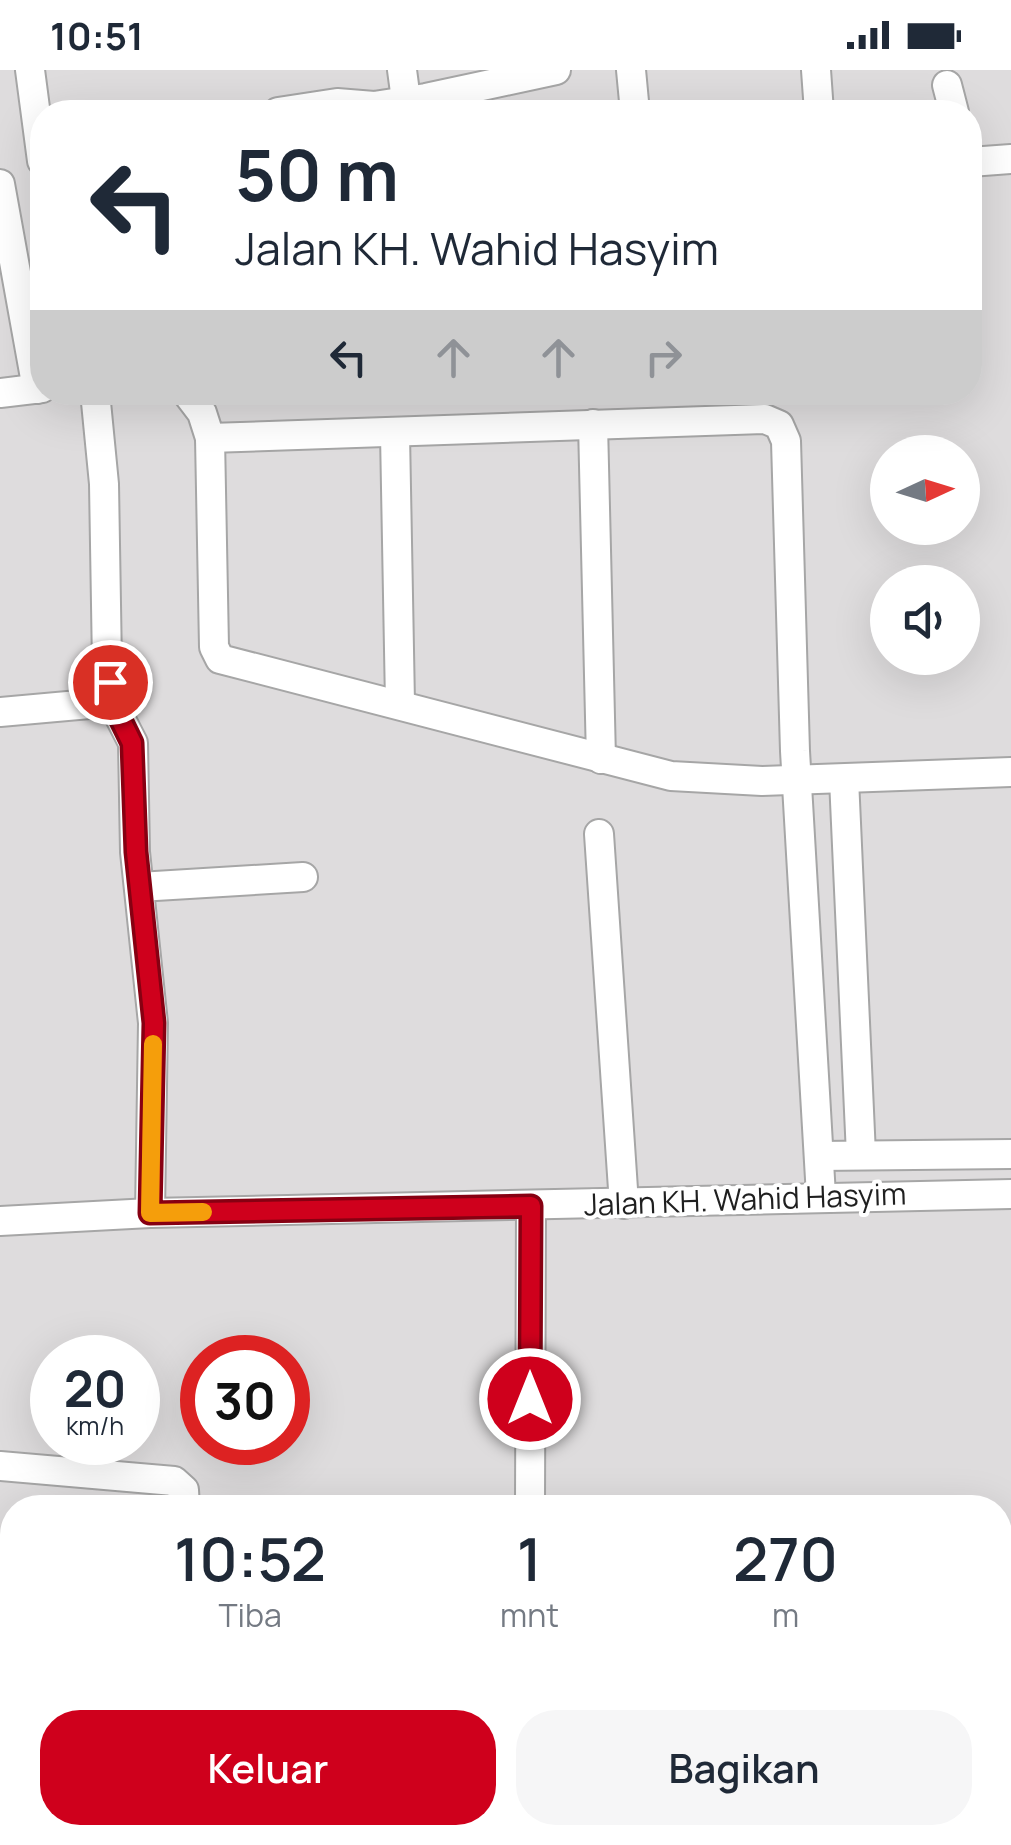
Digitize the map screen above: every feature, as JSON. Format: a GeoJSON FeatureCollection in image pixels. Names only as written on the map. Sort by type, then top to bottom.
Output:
{"type":"FeatureCollection","features":[{"type":"Feature","properties":{"kind":"street"},"geometry":{"type":"LineString","coordinates":[[30,70],[34,100]]}},
{"type":"Feature","properties":{"kind":"street"},"geometry":{"type":"LineString","coordinates":[[399,100],[402,70]]}},
{"type":"Feature","properties":{"kind":"street"},"geometry":{"type":"LineString","coordinates":[[421,100],[556,70]]}},
{"type":"Feature","properties":{"kind":"street"},"geometry":{"type":"LineString","coordinates":[[630,70],[634,100]]}},
{"type":"Feature","properties":{"kind":"street"},"geometry":{"type":"LineString","coordinates":[[816,70],[817,100]]}},
{"type":"Feature","properties":{"kind":"street"},"geometry":{"type":"LineString","coordinates":[[946,84],[951,100]]}},
{"type":"Feature","properties":{"kind":"street"},"geometry":{"type":"LineString","coordinates":[[982,161],[1011,159]]}},
{"type":"Feature","properties":{"kind":"street"},"geometry":{"type":"LineString","coordinates":[[0,184],[30,337]]}},
{"type":"Feature","properties":{"kind":"street"},"geometry":{"type":"LineString","coordinates":[[0,393],[30,389]]}},
{"type":"Feature","properties":{"kind":"street"},"geometry":{"type":"LineString","coordinates":[[96,405],[104,484],[104,627],[112,702],[132,743],[139,886],[154,1023],[150,1213]]}},
{"type":"Feature","properties":{"kind":"street"},"geometry":{"type":"LineString","coordinates":[[196,405],[210,438],[216,654],[220,659],[671,776],[796,780],[1011,772]]}},
{"type":"Feature","properties":{"kind":"street"},"geometry":{"type":"LineString","coordinates":[[210,438],[765,419],[779,425],[786,441],[796,780],[821,1196]]}},
{"type":"Feature","properties":{"kind":"street"},"geometry":{"type":"LineString","coordinates":[[593,424],[601,759]]}},
{"type":"Feature","properties":{"kind":"street"},"geometry":{"type":"LineString","coordinates":[[395,434],[400,703]]}},
{"type":"Feature","properties":{"kind":"street"},"geometry":{"type":"LineString","coordinates":[[0,712],[112,702]]}},
{"type":"Feature","properties":{"kind":"street"},"geometry":{"type":"LineString","coordinates":[[844,778],[861,1155]]}},
{"type":"Feature","properties":{"kind":"street"},"geometry":{"type":"LineString","coordinates":[[599,834],[624,1204]]}},
{"type":"Feature","properties":{"kind":"street"},"geometry":{"type":"LineString","coordinates":[[139,886],[303,876]]}},
{"type":"Feature","properties":{"kind":"street"},"geometry":{"type":"LineString","coordinates":[[819,1156],[1011,1154]]}},
{"type":"Feature","properties":{"kind":"street","name":"Jalan KH. Wahid Hasyim"},"geometry":{"type":"LineString","coordinates":[[0,1221],[150,1213],[1011,1194]]}},
{"type":"Feature","properties":{"kind":"street"},"geometry":{"type":"LineString","coordinates":[[530,1495],[531,1206]]}},
{"type":"Feature","properties":{"kind":"street"},"geometry":{"type":"LineString","coordinates":[[0,1466],[174,1481],[185,1495]]}},
{"type":"Feature","properties":{"kind":"shaded area"},"geometry":{"type":"Polygon","coordinates":[[[0,70],[1011,70],[1011,1495],[0,1495],[0,70]]]}},
{"type":"Feature","properties":{"kind":"slow traffic"},"geometry":{"type":"LineString","coordinates":[[153,1044],[150,1213],[203,1212]]}},
{"type":"Feature","properties":{"kind":"route"},"geometry":{"type":"LineString","coordinates":[[110,682],[112,702],[132,743],[136,852],[154,1023],[150,1213],[531,1206],[530,1399]]}}]}
